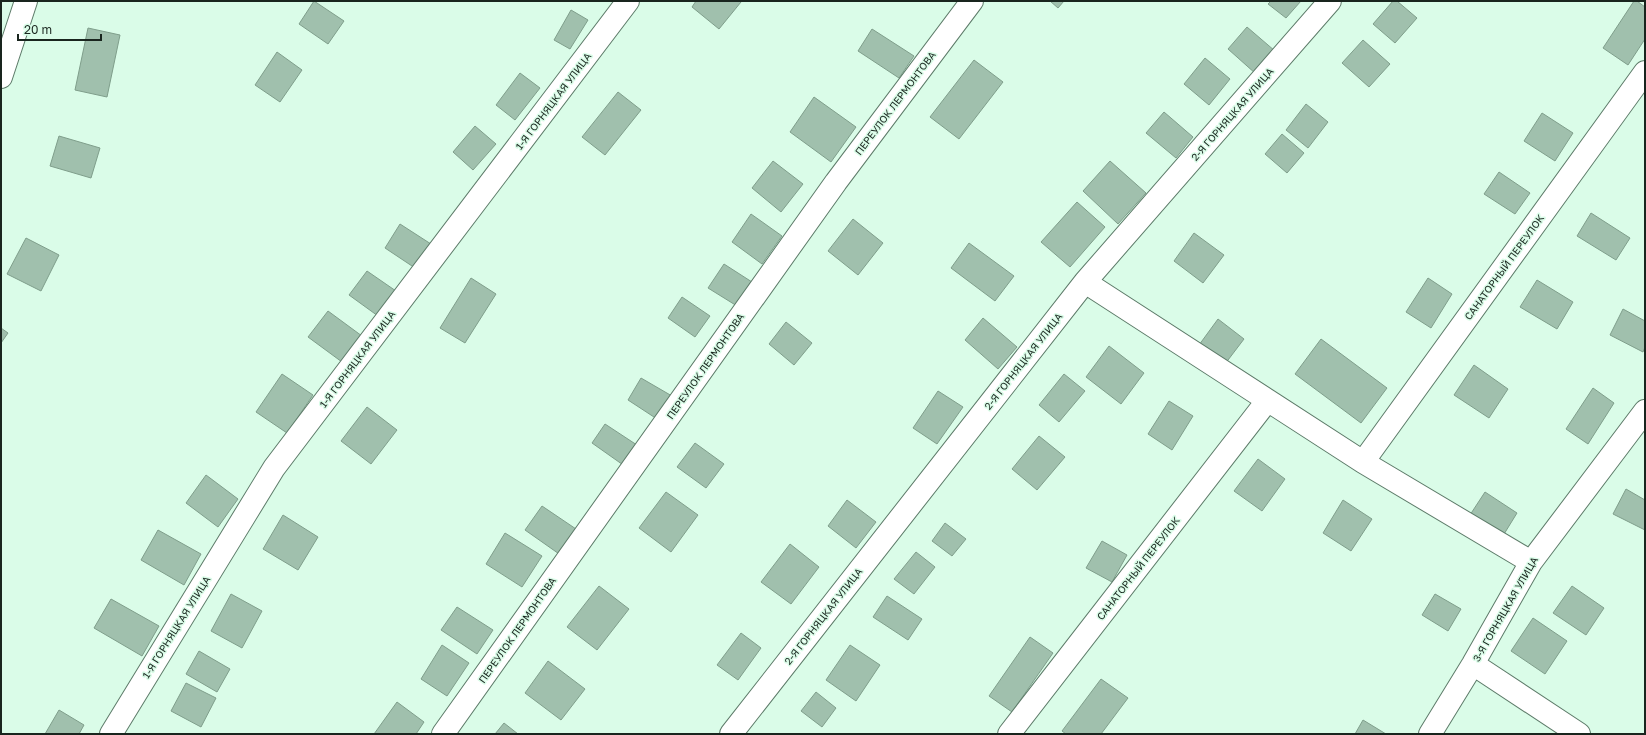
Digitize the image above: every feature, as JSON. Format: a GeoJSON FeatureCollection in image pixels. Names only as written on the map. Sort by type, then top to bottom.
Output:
{"type":"FeatureCollection","features":[{"type":"Feature","properties":{"kind":"street"},"geometry":{"type":"LineString","coordinates":[[1,77],[26,1]]}},
{"type":"Feature","properties":{"kind":"street","name":"1-Я ГОРНЯЦКАЯ УЛИЦА"},"geometry":{"type":"LineString","coordinates":[[111,734],[274,468],[628,1]]}},
{"type":"Feature","properties":{"kind":"street","name":"ПЕРЕУЛОК ЛЕРМОНТОВА"},"geometry":{"type":"LineString","coordinates":[[443,734],[831,189],[972,1]]}},
{"type":"Feature","properties":{"kind":"street","name":"2-Я ГОРНЯЦКАЯ УЛИЦА"},"geometry":{"type":"LineString","coordinates":[[731,734],[1085,282],[1330,1]]}},
{"type":"Feature","properties":{"kind":"street","name":"САНАТОРНЫЙ ПЕРЕУЛОК"},"geometry":{"type":"LineString","coordinates":[[1363,462],[1645,72]]}},
{"type":"Feature","properties":{"kind":"street"},"geometry":{"type":"LineString","coordinates":[[1085,282],[1267,402],[1363,462],[1531,562]]}},
{"type":"Feature","properties":{"kind":"street","name":"САНАТОРНЫЙ ПЕРЕУЛОК"},"geometry":{"type":"LineString","coordinates":[[1010,734],[1267,402]]}},
{"type":"Feature","properties":{"kind":"street","name":"3-Я ГОРНЯЦКАЯ УЛИЦА"},"geometry":{"type":"LineString","coordinates":[[1430,734],[1473,664],[1531,562],[1645,411]]}},
{"type":"Feature","properties":{"kind":"street"},"geometry":{"type":"LineString","coordinates":[[1473,664],[1579,734]]}},
{"type":"Feature","properties":{"kind":"building"},"geometry":{"type":"Polygon","coordinates":[[[314,1],[344,21],[328,44],[299,24],[314,1]]]}},
{"type":"Feature","properties":{"kind":"building"},"geometry":{"type":"Polygon","coordinates":[[[696,1],[741,2],[719,29],[692,7],[696,1]]]}},
{"type":"Feature","properties":{"kind":"building"},"geometry":{"type":"Polygon","coordinates":[[[1050,1],[1064,1],[1058,8],[1050,1]]]}},
{"type":"Feature","properties":{"kind":"building"},"geometry":{"type":"Polygon","coordinates":[[[1271,1],[1301,1],[1286,18],[1268,4],[1271,1]]]}},
{"type":"Feature","properties":{"kind":"building"},"geometry":{"type":"Polygon","coordinates":[[[1393,1],[1397,1],[1417,18],[1395,43],[1373,24],[1393,1]]]}},
{"type":"Feature","properties":{"kind":"building"},"geometry":{"type":"Polygon","coordinates":[[[1634,1],[1637,1],[1645,7],[1645,39],[1628,65],[1603,48],[1634,1]]]}},
{"type":"Feature","properties":{"kind":"building"},"geometry":{"type":"Polygon","coordinates":[[[571,10],[588,20],[570,49],[554,40],[571,10]]]}},
{"type":"Feature","properties":{"kind":"building"},"geometry":{"type":"Polygon","coordinates":[[[1247,27],[1275,51],[1256,74],[1228,49],[1247,27]]]}},
{"type":"Feature","properties":{"kind":"building"},"geometry":{"type":"Polygon","coordinates":[[[88,28],[120,35],[107,97],[75,90],[88,28]]]}},
{"type":"Feature","properties":{"kind":"building"},"geometry":{"type":"Polygon","coordinates":[[[872,29],[914,56],[899,78],[858,51],[872,29]]]}},
{"type":"Feature","properties":{"kind":"building"},"geometry":{"type":"Polygon","coordinates":[[[1363,40],[1390,64],[1369,87],[1342,63],[1363,40]]]}},
{"type":"Feature","properties":{"kind":"building"},"geometry":{"type":"Polygon","coordinates":[[[277,52],[302,70],[280,102],[255,85],[277,52]]]}},
{"type":"Feature","properties":{"kind":"building"},"geometry":{"type":"Polygon","coordinates":[[[1205,58],[1230,79],[1209,105],[1184,84],[1205,58]]]}},
{"type":"Feature","properties":{"kind":"building"},"geometry":{"type":"Polygon","coordinates":[[[974,60],[1003,82],[959,139],[930,117],[974,60]]]}},
{"type":"Feature","properties":{"kind":"building"},"geometry":{"type":"Polygon","coordinates":[[[520,73],[540,88],[515,120],[496,105],[520,73]]]}},
{"type":"Feature","properties":{"kind":"building"},"geometry":{"type":"Polygon","coordinates":[[[618,92],[641,110],[605,155],[582,137],[618,92]]]}},
{"type":"Feature","properties":{"kind":"building"},"geometry":{"type":"Polygon","coordinates":[[[814,97],[856,127],[831,162],[790,132],[814,97]]]}},
{"type":"Feature","properties":{"kind":"building"},"geometry":{"type":"Polygon","coordinates":[[[1306,104],[1328,122],[1308,148],[1286,130],[1306,104]]]}},
{"type":"Feature","properties":{"kind":"building"},"geometry":{"type":"Polygon","coordinates":[[[1164,112],[1193,137],[1176,158],[1146,133],[1164,112]]]}},
{"type":"Feature","properties":{"kind":"building"},"geometry":{"type":"Polygon","coordinates":[[[1542,113],[1573,133],[1555,161],[1524,141],[1542,113]]]}},
{"type":"Feature","properties":{"kind":"building"},"geometry":{"type":"Polygon","coordinates":[[[475,126],[496,144],[473,170],[453,152],[475,126]]]}},
{"type":"Feature","properties":{"kind":"building"},"geometry":{"type":"Polygon","coordinates":[[[1282,134],[1304,153],[1287,173],[1265,154],[1282,134]]]}},
{"type":"Feature","properties":{"kind":"building"},"geometry":{"type":"Polygon","coordinates":[[[59,136],[100,148],[91,178],[50,166],[59,136]]]}},
{"type":"Feature","properties":{"kind":"building"},"geometry":{"type":"Polygon","coordinates":[[[773,161],[803,184],[781,212],[752,188],[773,161]]]}},
{"type":"Feature","properties":{"kind":"building"},"geometry":{"type":"Polygon","coordinates":[[[1110,161],[1146,193],[1118,224],[1083,191],[1110,161]]]}},
{"type":"Feature","properties":{"kind":"building"},"geometry":{"type":"Polygon","coordinates":[[[1499,172],[1530,193],[1515,214],[1484,194],[1499,172]]]}},
{"type":"Feature","properties":{"kind":"building"},"geometry":{"type":"Polygon","coordinates":[[[1077,202],[1105,227],[1070,267],[1041,242],[1077,202]]]}},
{"type":"Feature","properties":{"kind":"building"},"geometry":{"type":"Polygon","coordinates":[[[1591,213],[1630,238],[1616,260],[1577,236],[1591,213]]]}},
{"type":"Feature","properties":{"kind":"building"},"geometry":{"type":"Polygon","coordinates":[[[751,214],[782,236],[762,264],[732,242],[751,214]]]}},
{"type":"Feature","properties":{"kind":"building"},"geometry":{"type":"Polygon","coordinates":[[[853,219],[883,243],[858,275],[828,251],[853,219]]]}},
{"type":"Feature","properties":{"kind":"building"},"geometry":{"type":"Polygon","coordinates":[[[400,224],[431,244],[415,268],[385,248],[400,224]]]}},
{"type":"Feature","properties":{"kind":"building"},"geometry":{"type":"Polygon","coordinates":[[[1194,233],[1224,255],[1203,283],[1174,261],[1194,233]]]}},
{"type":"Feature","properties":{"kind":"building"},"geometry":{"type":"Polygon","coordinates":[[[26,238],[59,255],[41,291],[7,274],[26,238]]]}},
{"type":"Feature","properties":{"kind":"building"},"geometry":{"type":"Polygon","coordinates":[[[969,243],[1014,276],[995,301],[951,268],[969,243]]]}},
{"type":"Feature","properties":{"kind":"building"},"geometry":{"type":"Polygon","coordinates":[[[724,264],[752,282],[737,306],[708,288],[724,264]]]}},
{"type":"Feature","properties":{"kind":"building"},"geometry":{"type":"Polygon","coordinates":[[[367,271],[396,291],[378,316],[349,295],[367,271]]]}},
{"type":"Feature","properties":{"kind":"building"},"geometry":{"type":"Polygon","coordinates":[[[471,278],[496,294],[465,343],[440,328],[471,278]]]}},
{"type":"Feature","properties":{"kind":"building"},"geometry":{"type":"Polygon","coordinates":[[[1428,278],[1452,294],[1431,328],[1406,312],[1428,278]]]}},
{"type":"Feature","properties":{"kind":"building"},"geometry":{"type":"Polygon","coordinates":[[[1537,280],[1573,302],[1557,329],[1520,307],[1537,280]]]}},
{"type":"Feature","properties":{"kind":"building"},"geometry":{"type":"Polygon","coordinates":[[[682,297],[710,316],[695,337],[668,318],[682,297]]]}},
{"type":"Feature","properties":{"kind":"building"},"geometry":{"type":"Polygon","coordinates":[[[1623,309],[1645,321],[1645,347],[1643,352],[1610,335],[1623,309]]]}},
{"type":"Feature","properties":{"kind":"building"},"geometry":{"type":"Polygon","coordinates":[[[328,311],[362,336],[342,362],[308,337],[328,311]]]}},
{"type":"Feature","properties":{"kind":"building"},"geometry":{"type":"Polygon","coordinates":[[[983,318],[1017,347],[998,369],[965,340],[983,318]]]}},
{"type":"Feature","properties":{"kind":"building"},"geometry":{"type":"Polygon","coordinates":[[[1218,319],[1244,339],[1225,364],[1199,345],[1218,319]]]}},
{"type":"Feature","properties":{"kind":"building"},"geometry":{"type":"Polygon","coordinates":[[[786,322],[812,343],[794,365],[769,344],[786,322]]]}},
{"type":"Feature","properties":{"kind":"building"},"geometry":{"type":"Polygon","coordinates":[[[1,328],[8,333],[1,343],[1,328]]]}},
{"type":"Feature","properties":{"kind":"building"},"geometry":{"type":"Polygon","coordinates":[[[1321,339],[1387,388],[1361,423],[1295,374],[1321,339]]]}},
{"type":"Feature","properties":{"kind":"building"},"geometry":{"type":"Polygon","coordinates":[[[1109,346],[1144,373],[1121,404],[1086,377],[1109,346]]]}},
{"type":"Feature","properties":{"kind":"building"},"geometry":{"type":"Polygon","coordinates":[[[1474,365],[1508,389],[1489,418],[1454,395],[1474,365]]]}},
{"type":"Feature","properties":{"kind":"building"},"geometry":{"type":"Polygon","coordinates":[[[282,374],[313,395],[287,433],[256,412],[282,374]]]}},
{"type":"Feature","properties":{"kind":"building"},"geometry":{"type":"Polygon","coordinates":[[[1064,374],[1085,391],[1059,422],[1039,405],[1064,374]]]}},
{"type":"Feature","properties":{"kind":"building"},"geometry":{"type":"Polygon","coordinates":[[[641,378],[672,396],[657,419],[628,400],[641,378]]]}},
{"type":"Feature","properties":{"kind":"building"},"geometry":{"type":"Polygon","coordinates":[[[1593,388],[1614,403],[1588,444],[1566,429],[1593,388]]]}},
{"type":"Feature","properties":{"kind":"building"},"geometry":{"type":"Polygon","coordinates":[[[938,391],[963,407],[937,444],[913,428],[938,391]]]}},
{"type":"Feature","properties":{"kind":"building"},"geometry":{"type":"Polygon","coordinates":[[[1169,401],[1193,416],[1172,450],[1148,434],[1169,401]]]}},
{"type":"Feature","properties":{"kind":"building"},"geometry":{"type":"Polygon","coordinates":[[[367,407],[397,430],[371,464],[341,441],[367,407]]]}},
{"type":"Feature","properties":{"kind":"building"},"geometry":{"type":"Polygon","coordinates":[[[605,424],[640,447],[626,467],[592,443],[605,424]]]}},
{"type":"Feature","properties":{"kind":"building"},"geometry":{"type":"Polygon","coordinates":[[[1039,436],[1065,457],[1037,490],[1012,469],[1039,436]]]}},
{"type":"Feature","properties":{"kind":"building"},"geometry":{"type":"Polygon","coordinates":[[[695,443],[724,464],[706,488],[677,467],[695,443]]]}},
{"type":"Feature","properties":{"kind":"building"},"geometry":{"type":"Polygon","coordinates":[[[1258,459],[1285,479],[1262,511],[1234,491],[1258,459]]]}},
{"type":"Feature","properties":{"kind":"building"},"geometry":{"type":"Polygon","coordinates":[[[206,475],[238,499],[218,527],[186,503],[206,475]]]}},
{"type":"Feature","properties":{"kind":"building"},"geometry":{"type":"Polygon","coordinates":[[[1626,489],[1645,500],[1645,530],[1613,514],[1626,489]]]}},
{"type":"Feature","properties":{"kind":"building"},"geometry":{"type":"Polygon","coordinates":[[[666,492],[698,515],[671,552],[639,528],[666,492]]]}},
{"type":"Feature","properties":{"kind":"building"},"geometry":{"type":"Polygon","coordinates":[[[1485,492],[1517,513],[1501,539],[1468,518],[1485,492]]]}},
{"type":"Feature","properties":{"kind":"building"},"geometry":{"type":"Polygon","coordinates":[[[847,500],[876,522],[856,548],[828,526],[847,500]]]}},
{"type":"Feature","properties":{"kind":"building"},"geometry":{"type":"Polygon","coordinates":[[[1343,500],[1372,519],[1351,551],[1323,533],[1343,500]]]}},
{"type":"Feature","properties":{"kind":"building"},"geometry":{"type":"Polygon","coordinates":[[[542,506],[579,531],[562,556],[525,530],[542,506]]]}},
{"type":"Feature","properties":{"kind":"building"},"geometry":{"type":"Polygon","coordinates":[[[283,515],[318,537],[298,570],[263,549],[283,515]]]}},
{"type":"Feature","properties":{"kind":"building"},"geometry":{"type":"Polygon","coordinates":[[[945,523],[966,539],[952,556],[932,541],[945,523]]]}},
{"type":"Feature","properties":{"kind":"building"},"geometry":{"type":"Polygon","coordinates":[[[158,530],[201,554],[184,585],[141,560],[158,530]]]}},
{"type":"Feature","properties":{"kind":"building"},"geometry":{"type":"Polygon","coordinates":[[[505,533],[542,556],[522,587],[486,564],[505,533]]]}},
{"type":"Feature","properties":{"kind":"building"},"geometry":{"type":"Polygon","coordinates":[[[1102,541],[1127,555],[1112,582],[1086,568],[1102,541]]]}},
{"type":"Feature","properties":{"kind":"building"},"geometry":{"type":"Polygon","coordinates":[[[790,544],[819,567],[791,604],[761,582],[790,544]]]}},
{"type":"Feature","properties":{"kind":"building"},"geometry":{"type":"Polygon","coordinates":[[[916,552],[935,567],[914,594],[894,579],[916,552]]]}},
{"type":"Feature","properties":{"kind":"building"},"geometry":{"type":"Polygon","coordinates":[[[599,586],[629,609],[597,650],[567,627],[599,586]]]}},
{"type":"Feature","properties":{"kind":"building"},"geometry":{"type":"Polygon","coordinates":[[[1572,586],[1604,608],[1586,635],[1553,613],[1572,586]]]}},
{"type":"Feature","properties":{"kind":"building"},"geometry":{"type":"Polygon","coordinates":[[[231,594],[262,611],[242,648],[211,631],[231,594]]]}},
{"type":"Feature","properties":{"kind":"building"},"geometry":{"type":"Polygon","coordinates":[[[1435,594],[1461,609],[1448,631],[1422,615],[1435,594]]]}},
{"type":"Feature","properties":{"kind":"building"},"geometry":{"type":"Polygon","coordinates":[[[887,596],[922,619],[908,640],[873,617],[887,596]]]}},
{"type":"Feature","properties":{"kind":"building"},"geometry":{"type":"Polygon","coordinates":[[[111,599],[159,626],[142,656],[94,628],[111,599]]]}},
{"type":"Feature","properties":{"kind":"building"},"geometry":{"type":"Polygon","coordinates":[[[457,607],[493,630],[477,654],[441,630],[457,607]]]}},
{"type":"Feature","properties":{"kind":"building"},"geometry":{"type":"Polygon","coordinates":[[[1533,618],[1567,641],[1545,674],[1511,651],[1533,618]]]}},
{"type":"Feature","properties":{"kind":"building"},"geometry":{"type":"Polygon","coordinates":[[[741,633],[761,648],[738,680],[717,665],[741,633]]]}},
{"type":"Feature","properties":{"kind":"building"},"geometry":{"type":"Polygon","coordinates":[[[1030,637],[1053,653],[1012,712],[989,696],[1030,637]]]}},
{"type":"Feature","properties":{"kind":"building"},"geometry":{"type":"Polygon","coordinates":[[[442,645],[469,663],[447,696],[421,679],[442,645]]]}},
{"type":"Feature","properties":{"kind":"building"},"geometry":{"type":"Polygon","coordinates":[[[850,645],[880,665],[856,701],[826,680],[850,645]]]}},
{"type":"Feature","properties":{"kind":"building"},"geometry":{"type":"Polygon","coordinates":[[[199,651],[230,669],[217,692],[186,674],[199,651]]]}},
{"type":"Feature","properties":{"kind":"building"},"geometry":{"type":"Polygon","coordinates":[[[548,661],[585,689],[561,720],[525,693],[548,661]]]}},
{"type":"Feature","properties":{"kind":"building"},"geometry":{"type":"Polygon","coordinates":[[[1101,679],[1128,698],[1101,734],[1066,734],[1062,731],[1101,679]]]}},
{"type":"Feature","properties":{"kind":"building"},"geometry":{"type":"Polygon","coordinates":[[[186,683],[216,698],[201,727],[171,711],[186,683]]]}},
{"type":"Feature","properties":{"kind":"building"},"geometry":{"type":"Polygon","coordinates":[[[816,692],[836,708],[822,727],[801,711],[816,692]]]}},
{"type":"Feature","properties":{"kind":"building"},"geometry":{"type":"Polygon","coordinates":[[[397,702],[424,722],[416,734],[374,734],[397,702]]]}},
{"type":"Feature","properties":{"kind":"building"},"geometry":{"type":"Polygon","coordinates":[[[59,710],[84,725],[79,734],[45,734],[59,710]]]}},
{"type":"Feature","properties":{"kind":"building"},"geometry":{"type":"Polygon","coordinates":[[[1363,720],[1386,734],[1355,734],[1363,720]]]}},
{"type":"Feature","properties":{"kind":"building"},"geometry":{"type":"Polygon","coordinates":[[[504,723],[518,734],[495,734],[504,723]]]}}]}
